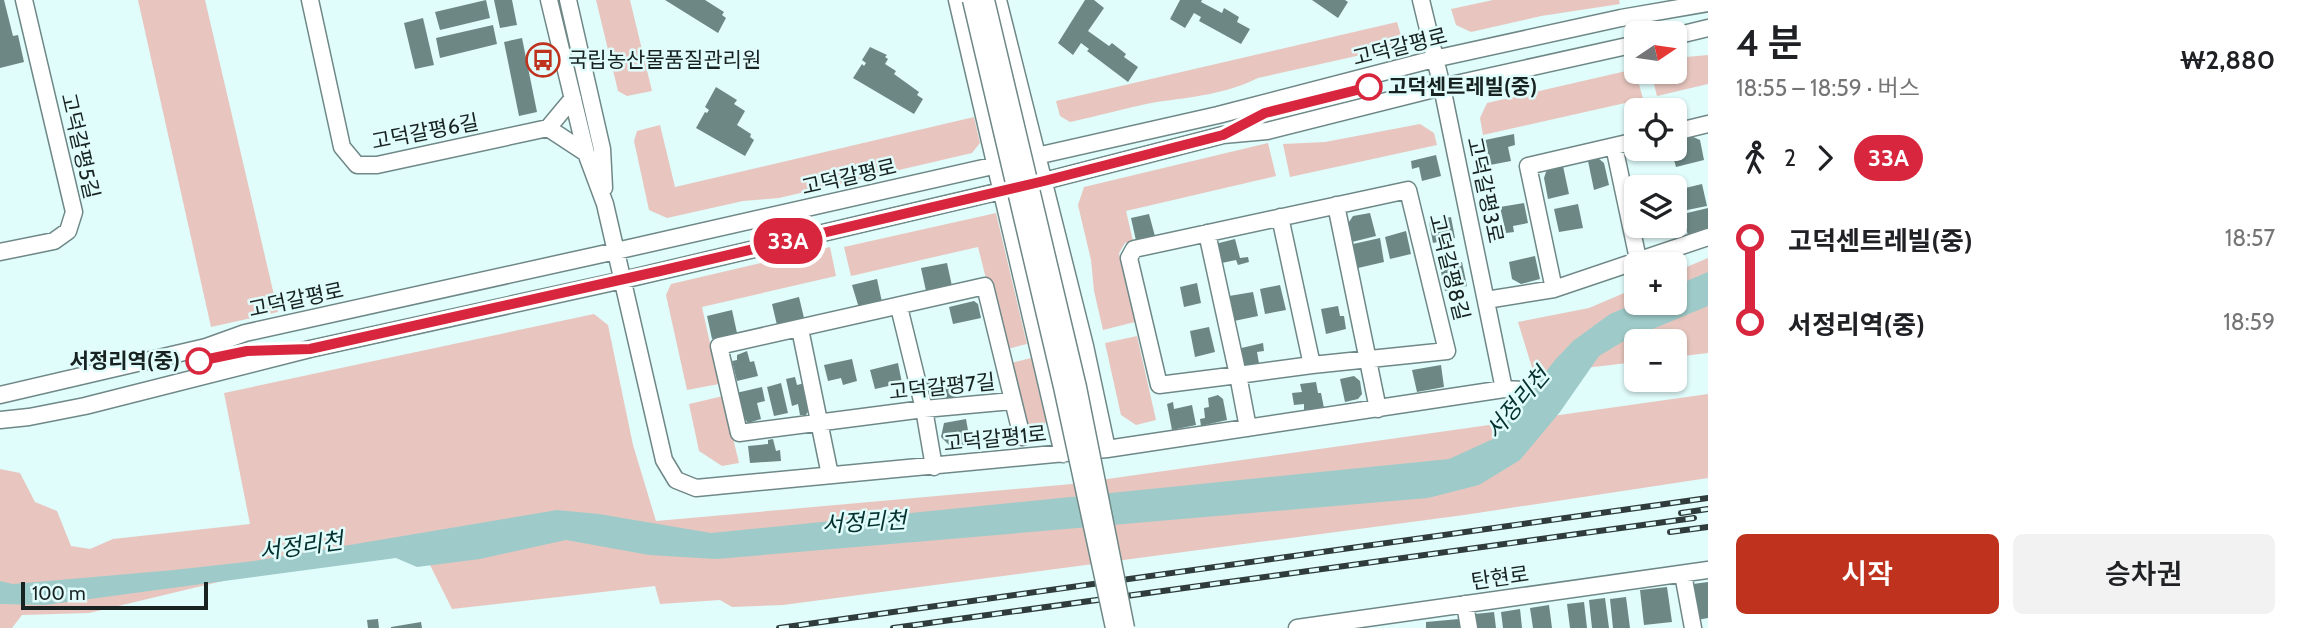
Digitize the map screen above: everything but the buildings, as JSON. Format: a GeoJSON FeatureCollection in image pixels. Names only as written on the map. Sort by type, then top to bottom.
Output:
{"type":"FeatureCollection","features":[{"type":"Feature","properties":{"kind":"street","name":"고덕갈평5길"},"geometry":{"type":"LineString","coordinates":[[0,252],[54,241],[68,231],[74,212],[24,0]]}},
{"type":"Feature","properties":{"kind":"street","name":"고덕갈평6길"},"geometry":{"type":"LineString","coordinates":[[310,0],[342,147],[357,165],[377,165],[548,128]]}},
{"type":"Feature","properties":{"kind":"street"},"geometry":{"type":"LineString","coordinates":[[549,0],[586,153],[605,204]]}},
{"type":"Feature","properties":{"kind":"street"},"geometry":{"type":"LineString","coordinates":[[568,0],[601,149],[605,204]]}},
{"type":"Feature","properties":{"kind":"street"},"geometry":{"type":"LineString","coordinates":[[957,0],[1063,454]]}},
{"type":"Feature","properties":{"kind":"street"},"geometry":{"type":"LineString","coordinates":[[971,0],[1062,387],[1114,628]]}},
{"type":"Feature","properties":{"kind":"street"},"geometry":{"type":"LineString","coordinates":[[986,0],[1078,387],[1126,628]]}},
{"type":"Feature","properties":{"kind":"street"},"geometry":{"type":"LineString","coordinates":[[998,0],[1085,346],[1107,449]]}},
{"type":"Feature","properties":{"kind":"street","name":"고덕갈평3로"},"geometry":{"type":"LineString","coordinates":[[1421,0],[1442,87],[1504,389]]}},
{"type":"Feature","properties":{"kind":"street","name":"고덕갈평로"},"geometry":{"type":"LineString","coordinates":[[0,394],[206,347],[240,334],[1218,115],[1434,59],[1621,18],[1708,3]]}},
{"type":"Feature","properties":{"kind":"street"},"geometry":{"type":"LineString","coordinates":[[1687,33],[1708,28]]}},
{"type":"Feature","properties":{"kind":"street"},"geometry":{"type":"LineString","coordinates":[[0,420],[85,406],[310,349],[623,280],[1044,181],[1223,135],[1268,131],[1442,87],[1624,47]]}},
{"type":"Feature","properties":{"kind":"street"},"geometry":{"type":"LineString","coordinates":[[573,98],[548,128],[586,153]]}},
{"type":"Feature","properties":{"kind":"street"},"geometry":{"type":"LineString","coordinates":[[1687,131],[1707,130]]}},
{"type":"Feature","properties":{"kind":"street"},"geometry":{"type":"LineString","coordinates":[[1554,289],[1528,166],[1624,144]]}},
{"type":"Feature","properties":{"kind":"street"},"geometry":{"type":"LineString","coordinates":[[1614,146],[1637,252]]}},
{"type":"Feature","properties":{"kind":"street","name":"고덕갈평8길"},"geometry":{"type":"LineString","coordinates":[[1408,190],[1447,351],[1159,385],[1129,258],[1133,249],[1280,217],[1408,190]]}},
{"type":"Feature","properties":{"kind":"street","name":"고덕갈평1로"},"geometry":{"type":"LineString","coordinates":[[605,204],[664,460],[676,480],[696,488],[1107,449],[1504,389],[1524,390]]}},
{"type":"Feature","properties":{"kind":"street"},"geometry":{"type":"LineString","coordinates":[[1336,205],[1370,359],[1378,409]]}},
{"type":"Feature","properties":{"kind":"street"},"geometry":{"type":"LineString","coordinates":[[1280,217],[1312,365]]}},
{"type":"Feature","properties":{"kind":"street"},"geometry":{"type":"LineString","coordinates":[[1207,233],[1248,428]]}},
{"type":"Feature","properties":{"kind":"street"},"geometry":{"type":"LineString","coordinates":[[1660,252],[1708,237]]}},
{"type":"Feature","properties":{"kind":"street"},"geometry":{"type":"LineString","coordinates":[[1486,300],[1554,289],[1624,264]]}},
{"type":"Feature","properties":{"kind":"street","name":"고덕갈평7길"},"geometry":{"type":"LineString","coordinates":[[985,286],[1013,401],[924,409],[739,433],[719,346],[800,329],[985,286]]}},
{"type":"Feature","properties":{"kind":"street"},"geometry":{"type":"LineString","coordinates":[[899,307],[924,409],[934,467]]}},
{"type":"Feature","properties":{"kind":"street"},"geometry":{"type":"LineString","coordinates":[[800,329],[830,475]]}},
{"type":"Feature","properties":{"kind":"street"},"geometry":{"type":"LineString","coordinates":[[1042,356],[1085,346]]}},
{"type":"Feature","properties":{"kind":"street"},"geometry":{"type":"LineString","coordinates":[[1013,401],[1022,437]]}},
{"type":"Feature","properties":{"kind":"street","name":"탄현로"},"geometry":{"type":"LineString","coordinates":[[1297,628],[1708,570]]}},
{"type":"Feature","properties":{"kind":"street"},"geometry":{"type":"LineString","coordinates":[[1683,573],[1693,628]]}},
{"type":"Feature","properties":{"kind":"street"},"geometry":{"type":"LineString","coordinates":[[1465,604],[1469,628]]}},
{"type":"Feature","properties":{"kind":"shaded area"},"geometry":{"type":"Polygon","coordinates":[[[138,0],[205,0],[278,312],[211,327],[138,0]]]}},
{"type":"Feature","properties":{"kind":"shaded area"},"geometry":{"type":"Polygon","coordinates":[[[596,0],[630,0],[652,91],[627,96],[618,91],[596,0]]]}},
{"type":"Feature","properties":{"kind":"shaded area"},"geometry":{"type":"Polygon","coordinates":[[[1493,0],[1619,0],[1620,4],[1541,16],[1471,32],[1456,25],[1451,9],[1493,0]]]}},
{"type":"Feature","properties":{"kind":"shaded area"},"geometry":{"type":"Polygon","coordinates":[[[1397,22],[1402,39],[1397,47],[1258,78],[1221,91],[1146,104],[1070,122],[1060,116],[1056,101],[1397,22]]]}},
{"type":"Feature","properties":{"kind":"shaded area"},"geometry":{"type":"Polygon","coordinates":[[[1708,55],[1708,84],[1657,96],[1654,84],[1687,84],[1687,57],[1708,55]]]}},
{"type":"Feature","properties":{"kind":"shaded area"},"geometry":{"type":"Polygon","coordinates":[[[1624,72],[1624,84],[1639,84],[1643,98],[1624,98],[1624,103],[1483,135],[1480,118],[1487,103],[1624,72]]]}},
{"type":"Feature","properties":{"kind":"shaded area"},"geometry":{"type":"Polygon","coordinates":[[[974,117],[980,143],[972,153],[779,198],[743,201],[667,218],[649,210],[634,141],[637,131],[660,125],[675,187],[974,117]]]}},
{"type":"Feature","properties":{"kind":"shaded area"},"geometry":{"type":"Polygon","coordinates":[[[1420,124],[1434,133],[1437,145],[1290,177],[1283,144],[1325,142],[1420,124]]]}},
{"type":"Feature","properties":{"kind":"shaded area"},"geometry":{"type":"Polygon","coordinates":[[[1268,143],[1276,176],[1126,211],[1133,241],[1125,243],[1119,253],[1135,322],[1103,330],[1078,205],[1084,187],[1268,143]]]}},
{"type":"Feature","properties":{"kind":"shaded area"},"geometry":{"type":"Polygon","coordinates":[[[996,213],[1027,344],[1004,350],[978,247],[851,276],[844,247],[996,213]]]}},
{"type":"Feature","properties":{"kind":"shaded area"},"geometry":{"type":"Polygon","coordinates":[[[830,247],[836,276],[702,307],[719,384],[687,390],[666,295],[671,284],[830,247]]]}},
{"type":"Feature","properties":{"kind":"shaded area"},"geometry":{"type":"Polygon","coordinates":[[[1708,258],[1708,353],[1687,356],[1687,329],[1624,329],[1624,363],[1534,374],[1518,322],[1589,308],[1624,293],[1624,315],[1687,315],[1687,267],[1708,258]]]}},
{"type":"Feature","properties":{"kind":"shaded area"},"geometry":{"type":"Polygon","coordinates":[[[594,314],[608,325],[633,445],[656,521],[1072,484],[1708,394],[1708,478],[1464,515],[783,605],[732,607],[720,600],[660,604],[655,586],[452,609],[419,543],[260,572],[89,613],[22,615],[12,628],[0,628],[0,469],[20,473],[35,502],[57,511],[71,546],[90,549],[113,539],[250,524],[224,393],[594,314]]]}},
{"type":"Feature","properties":{"kind":"shaded area"},"geometry":{"type":"Polygon","coordinates":[[[1137,336],[1156,420],[1136,425],[1121,415],[1105,343],[1137,336]]]}},
{"type":"Feature","properties":{"kind":"shaded area"},"geometry":{"type":"Polygon","coordinates":[[[1031,358],[1046,422],[1039,431],[1024,434],[1007,364],[1031,358]]]}},
{"type":"Feature","properties":{"kind":"shaded area"},"geometry":{"type":"Polygon","coordinates":[[[723,396],[739,463],[722,466],[699,451],[689,404],[723,396]]]}},
{"type":"Feature","properties":{"kind":"water"},"geometry":{"type":"Polygon","coordinates":[[[1708,272],[1708,306],[1687,315],[1687,281],[1708,272]]]}},
{"type":"Feature","properties":{"kind":"water","name":"서정리천"},"geometry":{"type":"Polygon","coordinates":[[[1624,308],[1624,315],[1686,315],[1653,329],[1624,329],[1624,341],[1599,356],[1560,412],[1520,460],[1479,485],[1428,498],[716,559],[649,555],[566,540],[480,559],[417,567],[396,558],[45,605],[0,604],[0,581],[13,584],[254,561],[557,510],[599,514],[711,533],[1449,459],[1493,439],[1555,360],[1573,341],[1610,314],[1624,308]]]}},
{"type":"Feature","properties":{"kind":"railway"},"geometry":{"type":"LineString","coordinates":[[779,628],[1708,498]]}},
{"type":"Feature","properties":{"kind":"railway"},"geometry":{"type":"LineString","coordinates":[[1681,513],[1708,509]]}},
{"type":"Feature","properties":{"kind":"railway"},"geometry":{"type":"LineString","coordinates":[[893,628],[1694,518]]}},
{"type":"Feature","properties":{"kind":"railway"},"geometry":{"type":"LineString","coordinates":[[1670,532],[1708,527]]}},
{"type":"Feature","properties":{"kind":"bus line","name":"33A"},"geometry":{"type":"LineString","coordinates":[[199,361],[247,351],[310,349],[660,271],[1044,181],[1223,135],[1265,113],[1369,87]]}},
{"type":"Feature","properties":{"kind":"place","name":"국립농산물품질관리원"},"geometry":{"type":"Point","coordinates":[543,60]}},
{"type":"Feature","properties":{"kind":"place","name":"고덕센트레빌(중)"},"geometry":{"type":"Point","coordinates":[1369,87]}},
{"type":"Feature","properties":{"kind":"place","name":"서정리역(중)"},"geometry":{"type":"Point","coordinates":[199,361]}}]}
